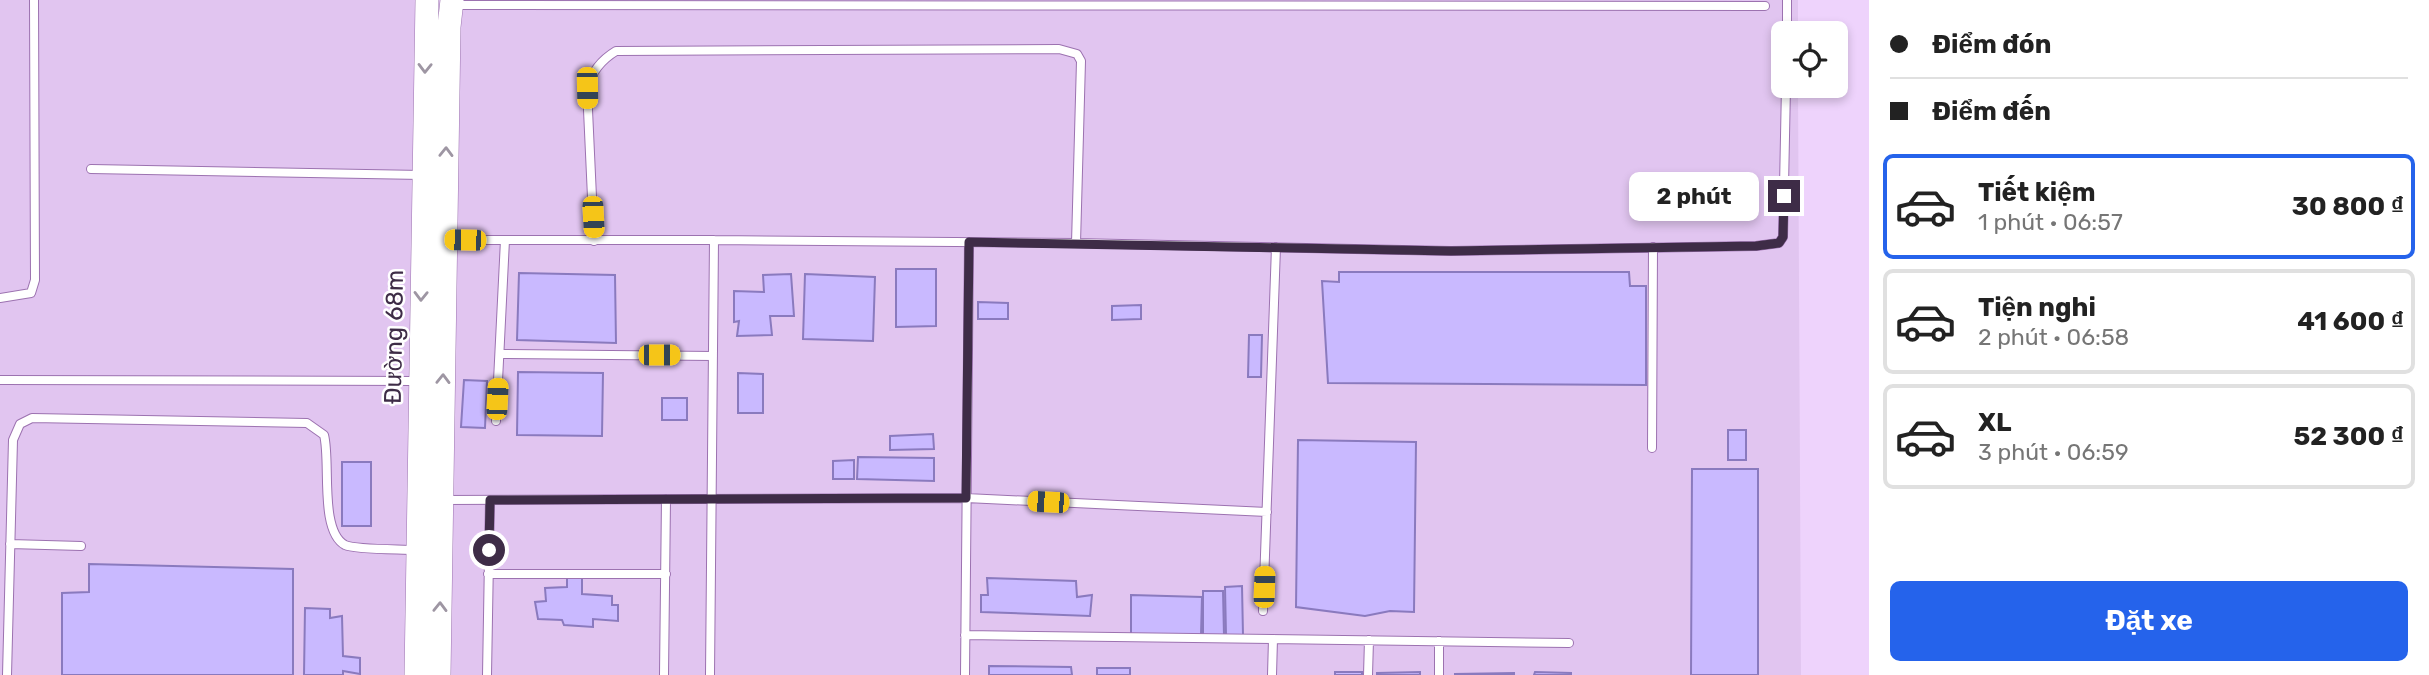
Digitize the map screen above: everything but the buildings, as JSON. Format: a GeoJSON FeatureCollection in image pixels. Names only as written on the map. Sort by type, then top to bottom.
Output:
{"type":"FeatureCollection","features":[{"type":"Feature","properties":{"kind":"street","name":"Đường 68m"},"geometry":{"type":"LineString","coordinates":[[416,675],[422,175],[427,0]]}},
{"type":"Feature","properties":{"kind":"street"},"geometry":{"type":"LineString","coordinates":[[439,675],[451,3]]}},
{"type":"Feature","properties":{"kind":"lane"},"geometry":{"type":"LineString","coordinates":[[0,298],[31,293],[35,280],[34,0]]}},
{"type":"Feature","properties":{"kind":"lane"},"geometry":{"type":"LineString","coordinates":[[1787,0],[1787,21]]}},
{"type":"Feature","properties":{"kind":"lane"},"geometry":{"type":"LineString","coordinates":[[451,3],[1704,3],[1765,6]]}},
{"type":"Feature","properties":{"kind":"lane"},"geometry":{"type":"LineString","coordinates":[[594,241],[587,88],[591,75],[603,59],[616,51],[1059,49],[1077,54],[1081,61],[1076,243]]}},
{"type":"Feature","properties":{"kind":"lane"},"geometry":{"type":"LineString","coordinates":[[445,240],[1076,243],[1451,251],[1756,246],[1779,243],[1783,237],[1786,98]]}},
{"type":"Feature","properties":{"kind":"lane"},"geometry":{"type":"LineString","coordinates":[[91,169],[422,175]]}},
{"type":"Feature","properties":{"kind":"lane"},"geometry":{"type":"LineString","coordinates":[[496,421],[505,240]]}},
{"type":"Feature","properties":{"kind":"lane"},"geometry":{"type":"LineString","coordinates":[[710,675],[714,240]]}},
{"type":"Feature","properties":{"kind":"lane"},"geometry":{"type":"LineString","coordinates":[[965,675],[969,242]]}},
{"type":"Feature","properties":{"kind":"lane"},"geometry":{"type":"LineString","coordinates":[[1263,611],[1276,247]]}},
{"type":"Feature","properties":{"kind":"lane"},"geometry":{"type":"LineString","coordinates":[[1653,247],[1653,448]]}},
{"type":"Feature","properties":{"kind":"lane"},"geometry":{"type":"LineString","coordinates":[[500,354],[713,356]]}},
{"type":"Feature","properties":{"kind":"lane"},"geometry":{"type":"LineString","coordinates":[[0,380],[420,381]]}},
{"type":"Feature","properties":{"kind":"lane"},"geometry":{"type":"LineString","coordinates":[[7,675],[13,440],[20,424],[33,418],[307,423],[324,435],[327,445],[328,506],[337,538],[347,546],[418,551]]}},
{"type":"Feature","properties":{"kind":"lane"},"geometry":{"type":"LineString","coordinates":[[442,500],[966,498],[1267,512]]}},
{"type":"Feature","properties":{"kind":"lane"},"geometry":{"type":"LineString","coordinates":[[664,675],[666,499]]}},
{"type":"Feature","properties":{"kind":"lane"},"geometry":{"type":"LineString","coordinates":[[487,675],[490,500]]}},
{"type":"Feature","properties":{"kind":"lane"},"geometry":{"type":"LineString","coordinates":[[10,544],[81,546]]}},
{"type":"Feature","properties":{"kind":"lane"},"geometry":{"type":"LineString","coordinates":[[488,574],[666,574]]}},
{"type":"Feature","properties":{"kind":"lane"},"geometry":{"type":"LineString","coordinates":[[965,635],[1569,643]]}},
{"type":"Feature","properties":{"kind":"lane"},"geometry":{"type":"LineString","coordinates":[[1272,675],[1273,639]]}},
{"type":"Feature","properties":{"kind":"lane"},"geometry":{"type":"LineString","coordinates":[[1368,675],[1369,640]]}},
{"type":"Feature","properties":{"kind":"lane"},"geometry":{"type":"LineString","coordinates":[[1439,641],[1439,675]]}},
{"type":"Feature","properties":{"kind":"shaded area"},"geometry":{"type":"Polygon","coordinates":[[[0,0],[1798,0],[1798,21],[1771,21],[1771,98],[1798,98],[1801,675],[0,675],[0,0]]]}},
{"type":"Feature","properties":{"kind":"route"},"geometry":{"type":"LineString","coordinates":[[489,550],[490,500],[966,498],[969,242],[1451,251],[1756,246],[1779,243],[1783,237],[1784,196]]}}]}
